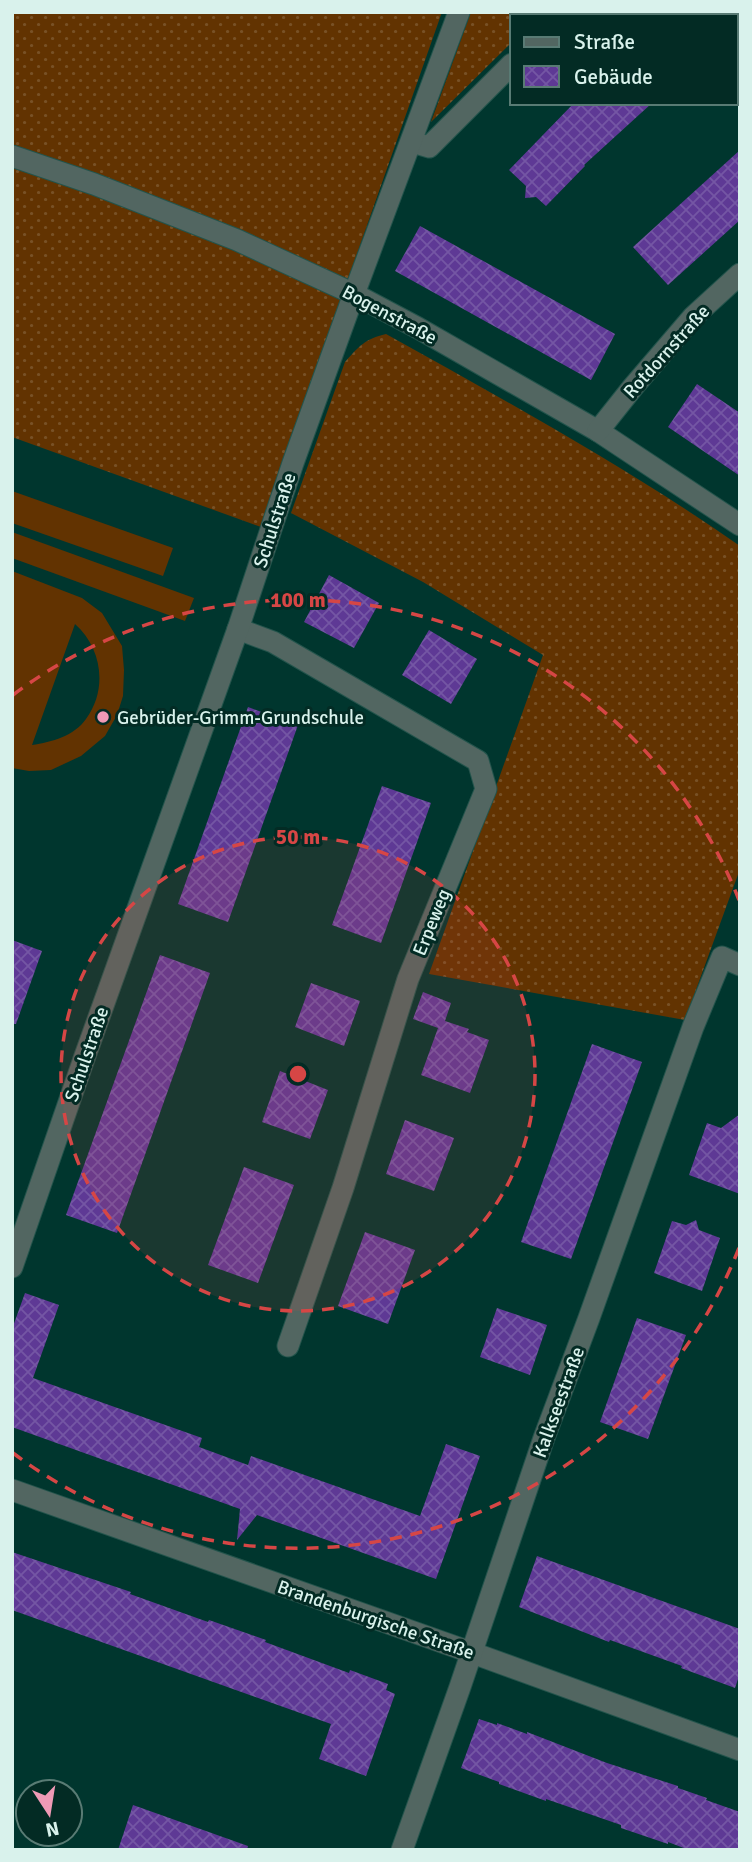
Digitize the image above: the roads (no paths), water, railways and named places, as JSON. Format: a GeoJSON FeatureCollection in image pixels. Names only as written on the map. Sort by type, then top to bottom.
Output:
{"type":"FeatureCollection","features":[{"type":"Feature","properties":{"kind":"street","name":"Schulstraße"},"geometry":{"type":"LineString","coordinates":[[12,1267],[238,629],[293,463],[459,12]]}},
{"type":"Feature","properties":{"kind":"street"},"geometry":{"type":"LineString","coordinates":[[412,142],[429,147],[510,66]]}},
{"type":"Feature","properties":{"kind":"street","name":"Bogenstraße"},"geometry":{"type":"LineString","coordinates":[[12,156],[94,184],[237,240],[354,294],[598,432],[740,526]]}},
{"type":"Feature","properties":{"kind":"street","name":"Rotdornstraße"},"geometry":{"type":"LineString","coordinates":[[598,432],[693,317],[740,274]]}},
{"type":"Feature","properties":{"kind":"street","name":"Erpeweg"},"geometry":{"type":"LineString","coordinates":[[238,629],[273,642],[478,761],[486,789],[408,979],[343,1188],[288,1346]]}},
{"type":"Feature","properties":{"kind":"street","name":"Kalkseestraße"},"geometry":{"type":"LineString","coordinates":[[402,1850],[544,1438],[692,1027],[731,961]]}},
{"type":"Feature","properties":{"kind":"street","name":"Brandenburgische Straße"},"geometry":{"type":"LineString","coordinates":[[12,1490],[740,1750]]}},
{"type":"Feature","properties":{"kind":"place","name":"Gebrüder-Grimm-Grundschule"},"geometry":{"type":"Point","coordinates":[103,717]}}]}
